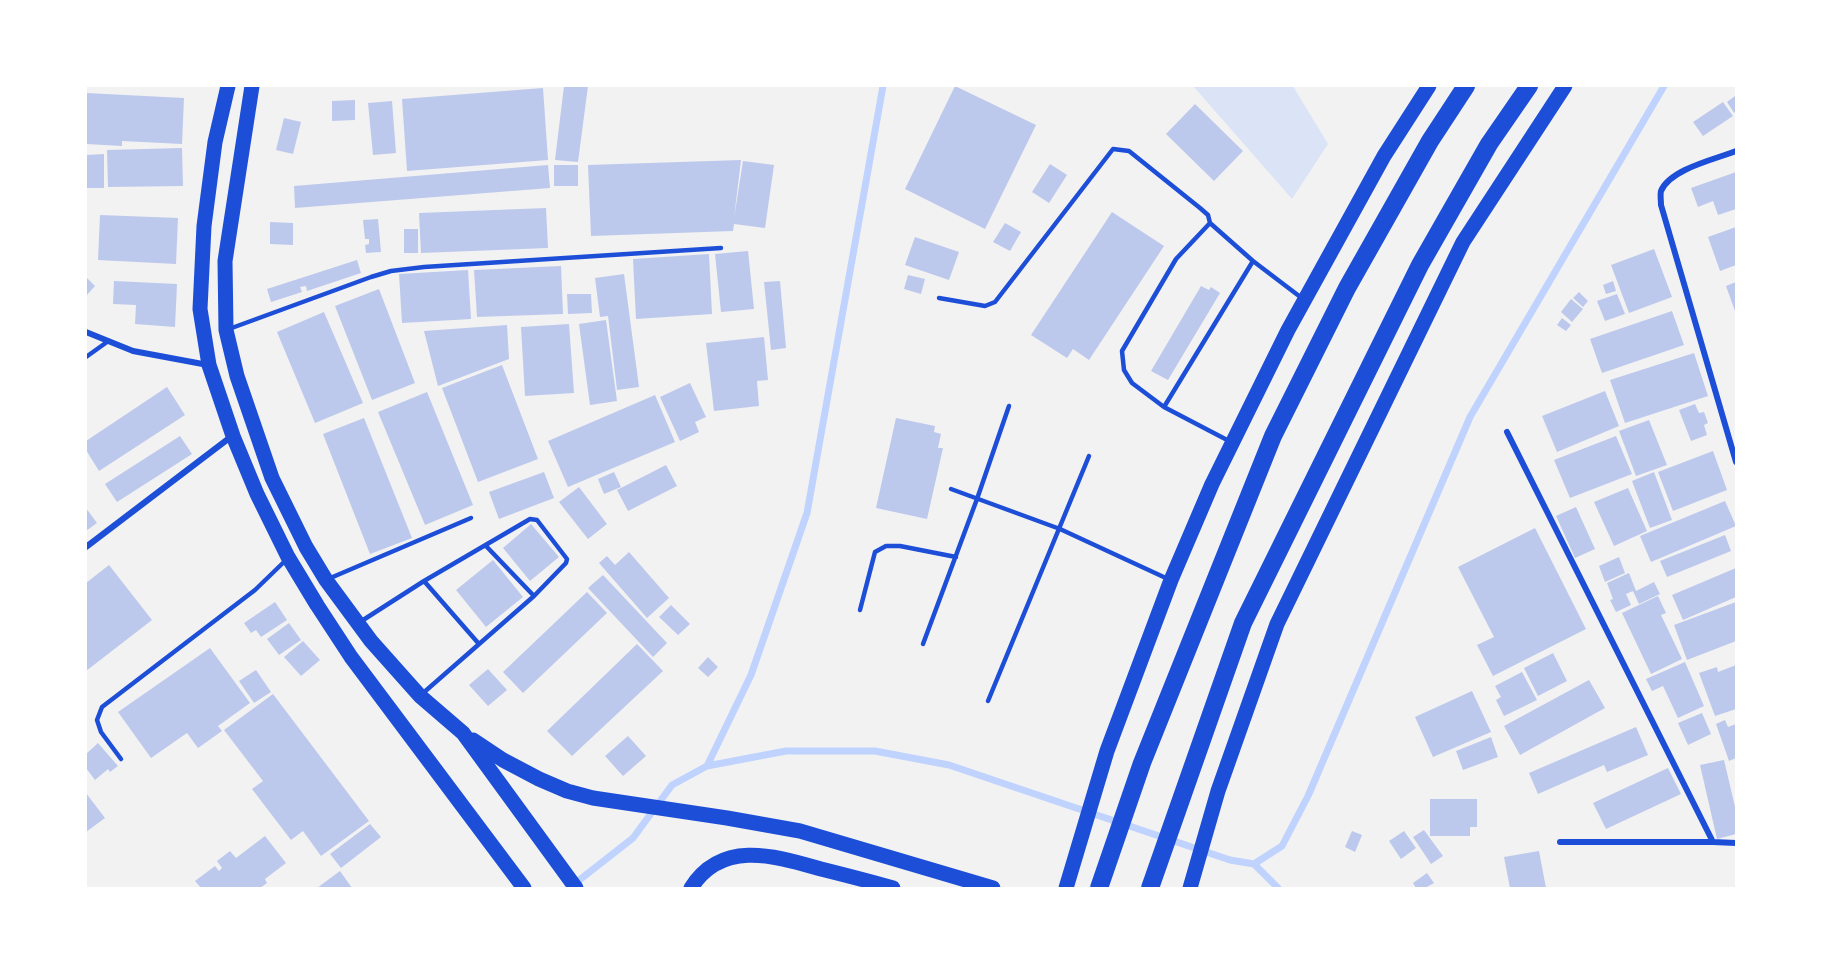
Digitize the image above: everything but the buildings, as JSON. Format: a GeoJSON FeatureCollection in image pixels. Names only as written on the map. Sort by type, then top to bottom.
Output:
{"type":"FeatureCollection","features":[{"type":"Feature","properties":{"kind":"highway"},"geometry":{"type":"LineString","coordinates":[[1099,888],[1142,764],[1273,436],[1347,288],[1430,141],[1466,86]]}},
{"type":"Feature","properties":{"kind":"highway"},"geometry":{"type":"LineString","coordinates":[[1150,888],[1243,623],[1420,265],[1489,144],[1529,86]]}},
{"type":"Feature","properties":{"kind":"main road"},"geometry":{"type":"LineString","coordinates":[[228,86],[215,142],[204,226],[200,309],[209,365],[233,436],[257,494],[288,558],[351,657],[524,888]]}},
{"type":"Feature","properties":{"kind":"main road"},"geometry":{"type":"LineString","coordinates":[[252,86],[225,261],[226,330],[237,376],[272,478],[306,547],[326,580],[371,641],[420,696],[463,733],[503,760],[567,791],[593,798],[800,831],[993,888]]}},
{"type":"Feature","properties":{"kind":"main road"},"geometry":{"type":"LineString","coordinates":[[1068,881],[1107,751],[1171,580],[1233,443],[1288,330],[1384,156],[1428,86]]}},
{"type":"Feature","properties":{"kind":"main road"},"geometry":{"type":"LineString","coordinates":[[1190,888],[1218,791],[1277,624],[1463,242],[1565,86]]}},
{"type":"Feature","properties":{"kind":"main road"},"geometry":{"type":"LineString","coordinates":[[351,657],[371,641]]}},
{"type":"Feature","properties":{"kind":"main road"},"geometry":{"type":"LineString","coordinates":[[463,733],[576,888]]}},
{"type":"Feature","properties":{"kind":"main road"},"geometry":{"type":"LineString","coordinates":[[691,888],[709,868],[722,861],[749,855],[784,858],[893,888]]}},
{"type":"Feature","properties":{"kind":"street"},"geometry":{"type":"LineString","coordinates":[[1737,151],[1671,177],[1660,193],[1661,205],[1737,462]]}},
{"type":"Feature","properties":{"kind":"street"},"geometry":{"type":"LineString","coordinates":[[86,332],[133,351],[209,365]]}},
{"type":"Feature","properties":{"kind":"street"},"geometry":{"type":"LineString","coordinates":[[1506,432],[1713,842]]}},
{"type":"Feature","properties":{"kind":"street"},"geometry":{"type":"LineString","coordinates":[[86,547],[233,436]]}},
{"type":"Feature","properties":{"kind":"street"},"geometry":{"type":"LineString","coordinates":[[1560,842],[1737,843]]}},
{"type":"Feature","properties":{"kind":"lane"},"geometry":{"type":"LineString","coordinates":[[939,298],[985,306],[994,302],[1113,149],[1129,151],[1208,215],[1210,223],[1253,261],[1305,300]]}},
{"type":"Feature","properties":{"kind":"lane"},"geometry":{"type":"LineString","coordinates":[[1210,223],[1176,259],[1122,351],[1124,370],[1132,383],[1164,408],[1233,443]]}},
{"type":"Feature","properties":{"kind":"lane"},"geometry":{"type":"LineString","coordinates":[[226,330],[391,271],[721,248]]}},
{"type":"Feature","properties":{"kind":"lane"},"geometry":{"type":"LineString","coordinates":[[1164,408],[1253,261]]}},
{"type":"Feature","properties":{"kind":"lane"},"geometry":{"type":"LineString","coordinates":[[86,357],[106,342]]}},
{"type":"Feature","properties":{"kind":"lane"},"geometry":{"type":"LineString","coordinates":[[923,644],[978,499],[1009,406]]}},
{"type":"Feature","properties":{"kind":"lane"},"geometry":{"type":"LineString","coordinates":[[988,701],[1089,456]]}},
{"type":"Feature","properties":{"kind":"lane"},"geometry":{"type":"LineString","coordinates":[[951,489],[1060,529],[1171,580]]}},
{"type":"Feature","properties":{"kind":"lane"},"geometry":{"type":"LineString","coordinates":[[326,580],[471,518]]}},
{"type":"Feature","properties":{"kind":"lane"},"geometry":{"type":"LineString","coordinates":[[359,623],[424,581],[530,519],[537,520],[567,559],[566,563],[534,596],[420,696]]}},
{"type":"Feature","properties":{"kind":"lane"},"geometry":{"type":"LineString","coordinates":[[486,546],[534,596]]}},
{"type":"Feature","properties":{"kind":"lane"},"geometry":{"type":"LineString","coordinates":[[860,610],[875,552],[886,546],[900,546],[956,557]]}},
{"type":"Feature","properties":{"kind":"lane"},"geometry":{"type":"LineString","coordinates":[[121,759],[101,732],[97,720],[102,707],[255,590],[288,558]]}},
{"type":"Feature","properties":{"kind":"lane"},"geometry":{"type":"LineString","coordinates":[[424,581],[478,644]]}},
{"type":"Feature","properties":{"kind":"shaded area"},"geometry":{"type":"Polygon","coordinates":[[[1193,86],[1293,86],[1328,144],[1292,199],[1193,86]]]}},
{"type":"Feature","properties":{"kind":"waterway"},"geometry":{"type":"LineString","coordinates":[[707,766],[751,675],[807,513],[883,86]]}},
{"type":"Feature","properties":{"kind":"waterway"},"geometry":{"type":"LineString","coordinates":[[573,885],[633,838],[672,785],[707,766],[786,751],[875,751],[949,765],[1230,860],[1254,864],[1282,846],[1308,796],[1470,417],[1664,86]]}},
{"type":"Feature","properties":{"kind":"waterway"},"geometry":{"type":"LineString","coordinates":[[1254,864],[1278,888]]}}]}
